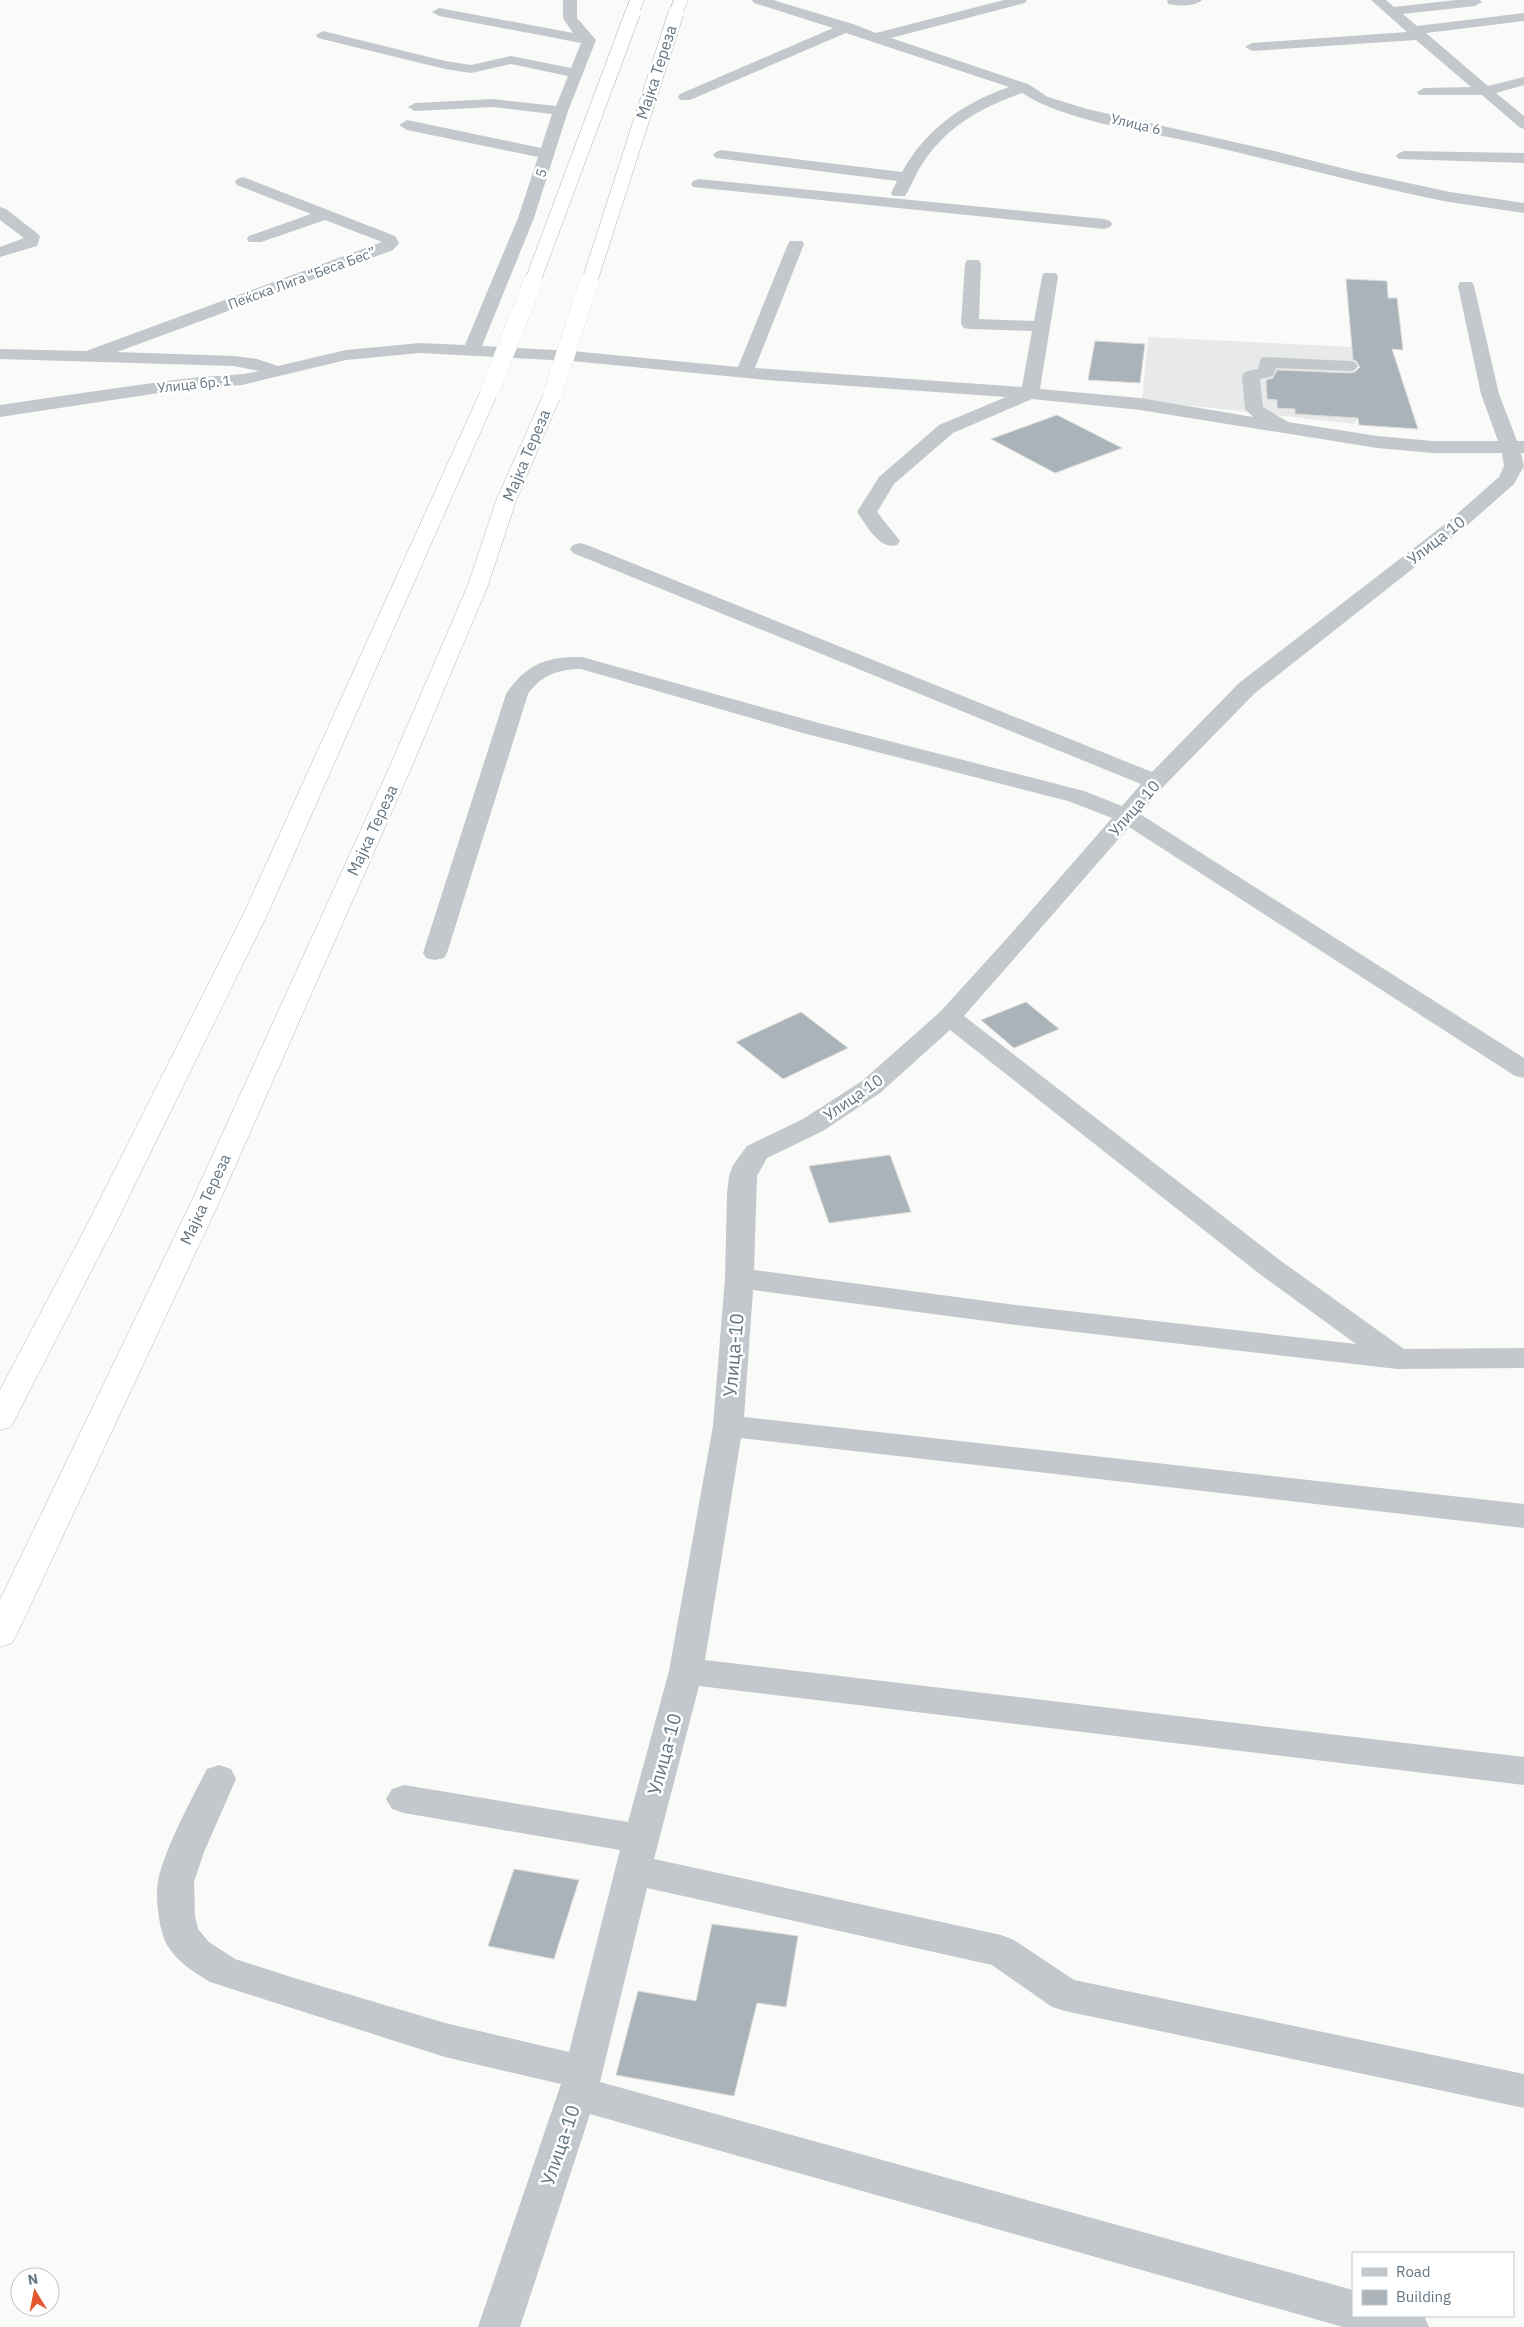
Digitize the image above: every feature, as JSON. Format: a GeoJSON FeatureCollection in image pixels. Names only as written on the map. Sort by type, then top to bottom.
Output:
{"type":"FeatureCollection","features":[{"type":"Feature","properties":{"kind":"highway"},"geometry":{"type":"LineString","coordinates":[[0,1419],[101,1225],[256,913],[490,390],[552,234],[635,6]]}},
{"type":"Feature","properties":{"kind":"highway","name":"Мајка Тереза"},"geometry":{"type":"LineString","coordinates":[[0,1634],[208,1196],[401,766],[478,585],[506,501],[553,392],[678,6]]}},
{"type":"Feature","properties":{"kind":"street"},"geometry":{"type":"LineString","coordinates":[[570,0],[567,14],[571,23],[589,40]]}},
{"type":"Feature","properties":{"kind":"street","name":"Улица 6"},"geometry":{"type":"LineString","coordinates":[[759,0],[879,37],[1023,87],[1043,100],[1084,112],[1356,177],[1450,197],[1524,208]]}},
{"type":"Feature","properties":{"kind":"street"},"geometry":{"type":"LineString","coordinates":[[879,37],[1020,0]]}},
{"type":"Feature","properties":{"kind":"street"},"geometry":{"type":"LineString","coordinates":[[1173,1],[1195,0]]}},
{"type":"Feature","properties":{"kind":"street"},"geometry":{"type":"LineString","coordinates":[[1378,0],[1524,124]]}},
{"type":"Feature","properties":{"kind":"street"},"geometry":{"type":"LineString","coordinates":[[1392,11],[1475,2]]}},
{"type":"Feature","properties":{"kind":"street"},"geometry":{"type":"LineString","coordinates":[[439,12],[589,40]]}},
{"type":"Feature","properties":{"kind":"street"},"geometry":{"type":"LineString","coordinates":[[1252,47],[1418,33],[1524,18]]}},
{"type":"Feature","properties":{"kind":"street"},"geometry":{"type":"LineString","coordinates":[[685,97],[848,27]]}},
{"type":"Feature","properties":{"kind":"street"},"geometry":{"type":"LineString","coordinates":[[323,35],[453,67],[471,69],[511,60],[576,73]]}},
{"type":"Feature","properties":{"kind":"street","name":"5"},"geometry":{"type":"LineString","coordinates":[[472,350],[526,218],[561,111],[589,40]]}},
{"type":"Feature","properties":{"kind":"street"},"geometry":{"type":"LineString","coordinates":[[1424,92],[1485,91],[1524,82]]}},
{"type":"Feature","properties":{"kind":"street"},"geometry":{"type":"LineString","coordinates":[[895,203],[906,177],[930,144],[949,125],[983,102],[1023,87]]}},
{"type":"Feature","properties":{"kind":"street"},"geometry":{"type":"LineString","coordinates":[[415,107],[493,103],[561,111]]}},
{"type":"Feature","properties":{"kind":"street"},"geometry":{"type":"LineString","coordinates":[[407,125],[548,154]]}},
{"type":"Feature","properties":{"kind":"street"},"geometry":{"type":"LineString","coordinates":[[721,155],[906,177]]}},
{"type":"Feature","properties":{"kind":"street"},"geometry":{"type":"LineString","coordinates":[[1404,156],[1524,158]]}},
{"type":"Feature","properties":{"kind":"street","name":"Пеќска Лига “Беса Бес”"},"geometry":{"type":"LineString","coordinates":[[90,356],[391,243],[389,239],[243,182]]}},
{"type":"Feature","properties":{"kind":"street"},"geometry":{"type":"LineString","coordinates":[[699,184],[1104,224]]}},
{"type":"Feature","properties":{"kind":"street"},"geometry":{"type":"LineString","coordinates":[[0,212],[32,237],[31,243],[0,252]]}},
{"type":"Feature","properties":{"kind":"street"},"geometry":{"type":"LineString","coordinates":[[255,239],[326,214]]}},
{"type":"Feature","properties":{"kind":"street"},"geometry":{"type":"LineString","coordinates":[[744,373],[796,244]]}},
{"type":"Feature","properties":{"kind":"street"},"geometry":{"type":"LineString","coordinates":[[973,264],[970,324],[1042,326]]}},
{"type":"Feature","properties":{"kind":"street"},"geometry":{"type":"LineString","coordinates":[[890,541],[867,512],[886,481],[946,429],[1030,393],[1050,277]]}},
{"type":"Feature","properties":{"kind":"street"},"geometry":{"type":"LineString","coordinates":[[1466,286],[1490,394],[1517,448]]}},
{"type":"Feature","properties":{"kind":"street","name":"Улица бр. 1"},"geometry":{"type":"LineString","coordinates":[[0,411],[192,383],[242,380],[346,355],[420,348],[572,356],[744,373],[1030,393],[1140,404],[1285,428],[1395,443],[1433,447],[1517,448]]}},
{"type":"Feature","properties":{"kind":"street","name":"Пеќска Лига “Беса Бес”"},"geometry":{"type":"LineString","coordinates":[[0,354],[234,361],[257,364],[280,372]]}},
{"type":"Feature","properties":{"kind":"street"},"geometry":{"type":"LineString","coordinates":[[1285,428],[1254,409],[1251,376],[1267,372],[1267,362],[1349,366]]}},
{"type":"Feature","properties":{"kind":"street","name":"Улица 10"},"geometry":{"type":"LineString","coordinates":[[747,1165],[757,1152],[813,1125],[871,1087],[949,1017],[1020,940],[1155,782],[1248,688],[1456,525],[1496,490],[1507,480],[1514,466],[1517,448]]}},
{"type":"Feature","properties":{"kind":"street"},"geometry":{"type":"LineString","coordinates":[[580,549],[1155,782]]}},
{"type":"Feature","properties":{"kind":"street"},"geometry":{"type":"LineString","coordinates":[[435,953],[517,694],[527,679],[535,672],[556,663],[568,662],[599,666],[811,728],[1076,796],[1126,815],[1524,1070]]}},
{"type":"Feature","properties":{"kind":"street"},"geometry":{"type":"LineString","coordinates":[[949,1017],[1271,1268],[1397,1359]]}},
{"type":"Feature","properties":{"kind":"street","name":"Улица-10"},"geometry":{"type":"LineString","coordinates":[[499,2327],[580,2083],[637,1854],[686,1671],[728,1426],[739,1278],[741,1194],[743,1176],[747,1165]]}},
{"type":"Feature","properties":{"kind":"street"},"geometry":{"type":"LineString","coordinates":[[739,1278],[1016,1315],[1397,1359],[1524,1358]]}},
{"type":"Feature","properties":{"kind":"street"},"geometry":{"type":"LineString","coordinates":[[728,1426],[1524,1516]]}},
{"type":"Feature","properties":{"kind":"street"},"geometry":{"type":"LineString","coordinates":[[686,1671],[1524,1771]]}},
{"type":"Feature","properties":{"kind":"street"},"geometry":{"type":"LineString","coordinates":[[219,1779],[186,1852],[176,1882],[177,1916],[181,1935],[196,1953],[223,1971],[580,2083],[1352,2310]]}},
{"type":"Feature","properties":{"kind":"street"},"geometry":{"type":"LineString","coordinates":[[404,1799],[637,1854],[1001,1951],[1065,1995],[1524,2091]]}},
{"type":"Feature","properties":{"kind":"street"},"geometry":{"type":"LineString","coordinates":[[1374,2317],[1408,2327]]}},
{"type":"Feature","properties":{"kind":"shaded area"},"geometry":{"type":"Polygon","coordinates":[[[1148,337],[1352,347],[1358,418],[1354,424],[1142,400],[1148,337]]]}},
{"type":"Feature","properties":{"kind":"building"},"geometry":{"type":"Polygon","coordinates":[[[1346,279],[1387,281],[1388,298],[1397,298],[1403,350],[1392,349],[1418,429],[1359,425],[1358,418],[1295,414],[1295,409],[1277,408],[1277,400],[1267,399],[1266,380],[1273,378],[1277,370],[1349,373],[1355,372],[1360,367],[1353,360],[1346,279]]]}},
{"type":"Feature","properties":{"kind":"building"},"geometry":{"type":"Polygon","coordinates":[[[1095,341],[1145,344],[1140,383],[1088,380],[1095,341]]]}},
{"type":"Feature","properties":{"kind":"building"},"geometry":{"type":"Polygon","coordinates":[[[1057,415],[1122,448],[1055,473],[991,439],[1057,415]]]}},
{"type":"Feature","properties":{"kind":"building"},"geometry":{"type":"Polygon","coordinates":[[[1026,1002],[1059,1029],[1014,1048],[981,1020],[1026,1002]]]}},
{"type":"Feature","properties":{"kind":"building"},"geometry":{"type":"Polygon","coordinates":[[[801,1012],[848,1048],[783,1079],[736,1042],[801,1012]]]}},
{"type":"Feature","properties":{"kind":"building"},"geometry":{"type":"Polygon","coordinates":[[[890,1155],[911,1212],[829,1223],[809,1166],[890,1155]]]}},
{"type":"Feature","properties":{"kind":"building"},"geometry":{"type":"Polygon","coordinates":[[[514,1869],[579,1880],[554,1959],[488,1946],[514,1869]]]}},
{"type":"Feature","properties":{"kind":"building"},"geometry":{"type":"Polygon","coordinates":[[[712,1924],[798,1936],[786,2007],[757,2003],[734,2096],[616,2075],[638,1991],[696,2001],[712,1924]]]}}]}
